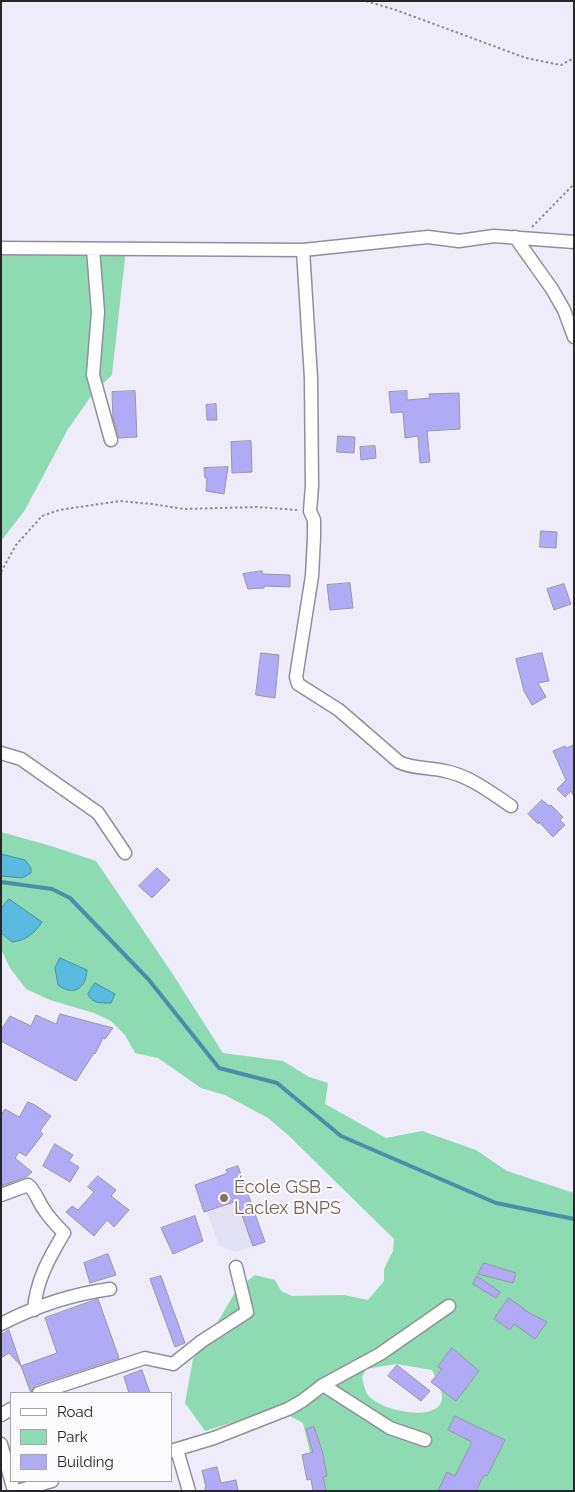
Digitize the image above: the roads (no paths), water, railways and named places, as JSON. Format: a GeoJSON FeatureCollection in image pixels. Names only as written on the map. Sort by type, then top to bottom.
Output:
{"type":"FeatureCollection","features":[{"type":"Feature","properties":{"kind":"street"},"geometry":{"type":"LineString","coordinates":[[1,248],[303,250],[428,237],[459,241],[494,236],[574,242]]}},
{"type":"Feature","properties":{"kind":"street"},"geometry":{"type":"LineString","coordinates":[[515,237],[552,289],[564,310],[574,338]]}},
{"type":"Feature","properties":{"kind":"street"},"geometry":{"type":"LineString","coordinates":[[93,249],[98,312],[93,374],[111,440]]}},
{"type":"Feature","properties":{"kind":"street"},"geometry":{"type":"LineString","coordinates":[[303,250],[311,378],[312,486],[310,511],[314,520],[312,576],[296,677],[298,684],[339,710],[399,762],[408,766],[444,771],[462,776],[512,806]]}},
{"type":"Feature","properties":{"kind":"street"},"geometry":{"type":"LineString","coordinates":[[1,753],[21,759],[98,814],[125,852]]}},
{"type":"Feature","properties":{"kind":"street"},"geometry":{"type":"LineString","coordinates":[[1,1195],[28,1185],[32,1188],[52,1222],[64,1233],[44,1268],[38,1283],[34,1310]]}},
{"type":"Feature","properties":{"kind":"street"},"geometry":{"type":"LineString","coordinates":[[42,1392],[145,1358],[173,1364],[202,1341],[247,1312],[236,1268]]}},
{"type":"Feature","properties":{"kind":"street"},"geometry":{"type":"LineString","coordinates":[[1,1324],[50,1304],[110,1289]]}},
{"type":"Feature","properties":{"kind":"street"},"geometry":{"type":"LineString","coordinates":[[189,1491],[174,1450],[214,1438],[288,1409],[307,1398],[323,1384],[380,1354],[449,1306]]}},
{"type":"Feature","properties":{"kind":"street"},"geometry":{"type":"LineString","coordinates":[[323,1384],[390,1428],[425,1440]]}},
{"type":"Feature","properties":{"kind":"street"},"geometry":{"type":"LineString","coordinates":[[1,1444],[10,1472]]}},
{"type":"Feature","properties":{"kind":"street"},"geometry":{"type":"LineString","coordinates":[[16,1491],[48,1482]]}},
{"type":"Feature","properties":{"kind":"water"},"geometry":{"type":"Polygon","coordinates":[[[1,854],[25,860],[31,868],[31,873],[22,878],[1,876],[1,854]]]}},
{"type":"Feature","properties":{"kind":"water"},"geometry":{"type":"Polygon","coordinates":[[[9,899],[42,922],[29,936],[12,942],[1,933],[1,909],[9,899]]]}},
{"type":"Feature","properties":{"kind":"water"},"geometry":{"type":"Polygon","coordinates":[[[60,958],[87,970],[84,982],[78,989],[64,989],[58,985],[55,968],[60,958]]]}},
{"type":"Feature","properties":{"kind":"water"},"geometry":{"type":"Polygon","coordinates":[[[95,983],[115,994],[111,1003],[92,1000],[88,994],[95,983]]]}},
{"type":"Feature","properties":{"kind":"waterway"},"geometry":{"type":"LineString","coordinates":[[1,882],[52,889],[70,898],[149,980],[219,1068],[277,1083],[341,1136],[496,1203],[574,1219]]}},
{"type":"Feature","properties":{"kind":"place","name":"École GSB - Laclex BNPS"},"geometry":{"type":"Point","coordinates":[224,1198]}}]}
